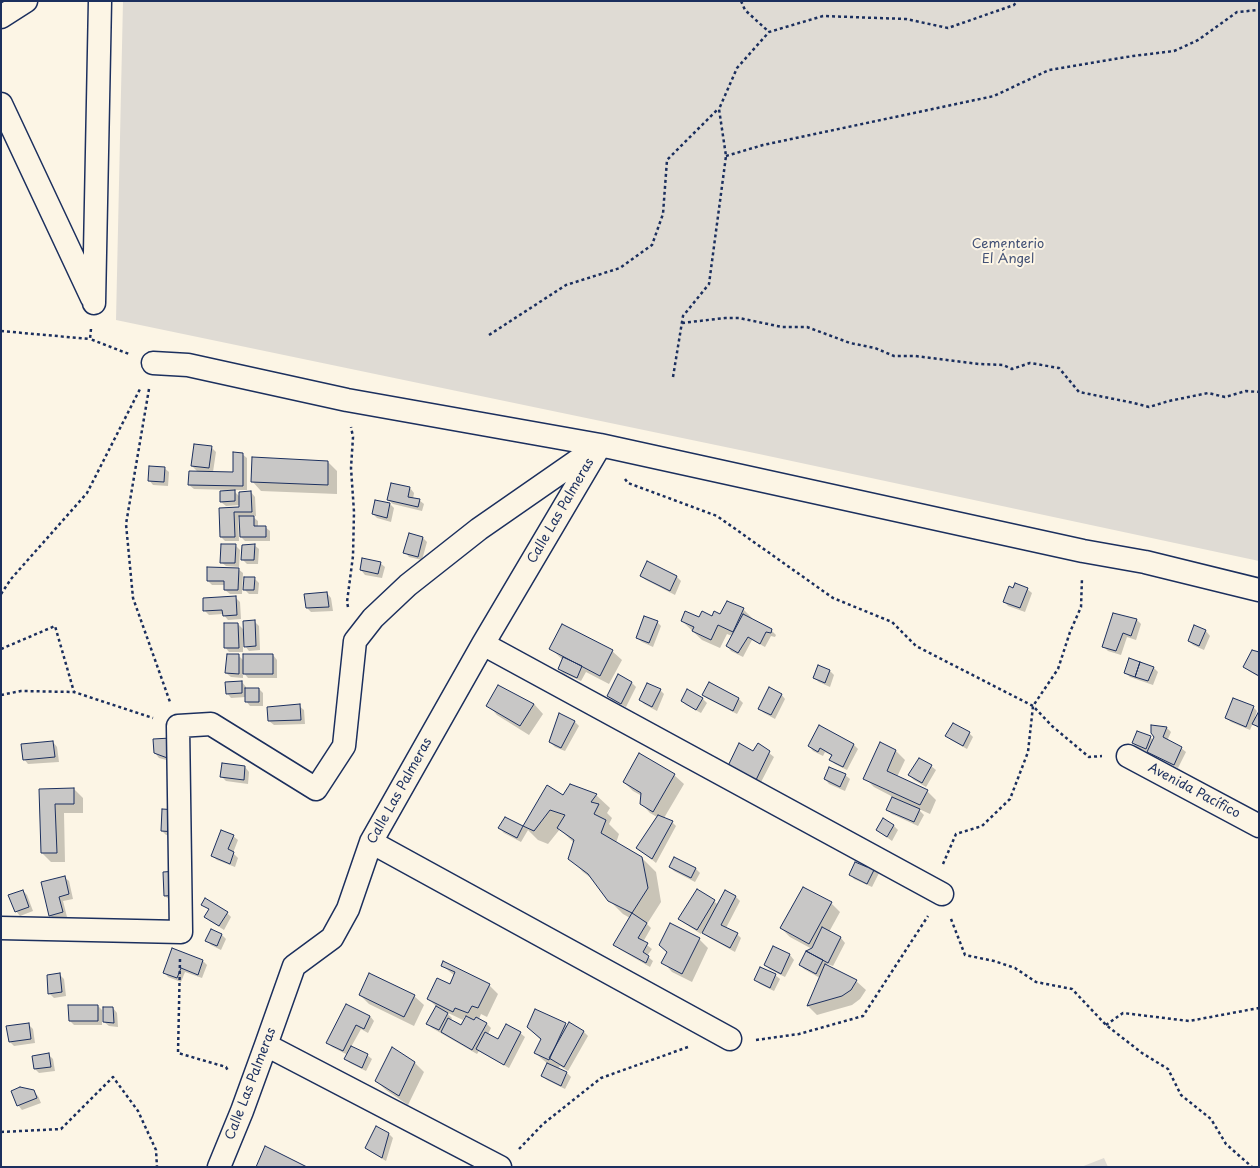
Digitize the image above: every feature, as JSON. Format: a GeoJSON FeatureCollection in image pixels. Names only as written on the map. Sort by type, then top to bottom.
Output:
{"type":"FeatureCollection","features":[{"type":"Feature","properties":{"kind":"street"},"geometry":{"type":"LineString","coordinates":[[1,17],[26,1]]}},
{"type":"Feature","properties":{"kind":"street"},"geometry":{"type":"LineString","coordinates":[[94,303],[100,1]]}},
{"type":"Feature","properties":{"kind":"street"},"geometry":{"type":"LineString","coordinates":[[1,104],[94,303]]}},
{"type":"Feature","properties":{"kind":"street"},"geometry":{"type":"LineString","coordinates":[[153,363],[188,365],[347,400],[600,444],[1083,551],[1145,562],[1259,590]]}},
{"type":"Feature","properties":{"kind":"street"},"geometry":{"type":"LineString","coordinates":[[1,928],[181,932],[178,726],[211,724],[316,789],[344,746],[354,641],[373,618],[408,585],[480,529],[600,444]]}},
{"type":"Feature","properties":{"kind":"street","name":"Calle Las Palmeras"},"geometry":{"type":"LineString","coordinates":[[219,1167],[242,1111],[294,966],[332,938],[348,909],[371,842],[483,644],[600,444]]}},
{"type":"Feature","properties":{"kind":"street"},"geometry":{"type":"LineString","coordinates":[[483,644],[942,894]]}},
{"type":"Feature","properties":{"kind":"street","name":"Avenida Pacífico"},"geometry":{"type":"LineString","coordinates":[[1128,756],[1259,826]]}},
{"type":"Feature","properties":{"kind":"street"},"geometry":{"type":"LineString","coordinates":[[371,842],[730,1040]]}},
{"type":"Feature","properties":{"kind":"street"},"geometry":{"type":"LineString","coordinates":[[266,1045],[500,1167]]}},
{"type":"Feature","properties":{"kind":"path"},"geometry":{"type":"LineString","coordinates":[[741,1],[745,10],[769,32]]}},
{"type":"Feature","properties":{"kind":"path"},"geometry":{"type":"LineString","coordinates":[[489,335],[566,286],[620,268],[652,245],[663,214],[667,160],[719,109],[737,68],[769,32],[823,16],[906,19],[948,28],[1014,5],[1018,1]]}},
{"type":"Feature","properties":{"kind":"path"},"geometry":{"type":"LineString","coordinates":[[726,156],[763,145],[994,96],[1050,70],[1133,56],[1174,51],[1198,40],[1237,12],[1259,10]]}},
{"type":"Feature","properties":{"kind":"path"},"geometry":{"type":"LineString","coordinates":[[672,377],[684,316],[709,284],[726,156],[719,109]]}},
{"type":"Feature","properties":{"kind":"path"},"geometry":{"type":"LineString","coordinates":[[90,339],[94,303]]}},
{"type":"Feature","properties":{"kind":"path"},"geometry":{"type":"LineString","coordinates":[[682,324],[739,318],[782,327],[807,327],[850,343],[875,348],[894,356],[915,356],[979,364],[1003,365],[1012,369],[1030,363],[1059,368],[1079,392],[1149,407],[1169,401],[1208,393],[1225,397],[1246,391],[1259,392]]}},
{"type":"Feature","properties":{"kind":"path"},"geometry":{"type":"LineString","coordinates":[[1,331],[90,339],[153,363]]}},
{"type":"Feature","properties":{"kind":"path"},"geometry":{"type":"LineString","coordinates":[[1,594],[11,579],[87,493],[153,363]]}},
{"type":"Feature","properties":{"kind":"path"},"geometry":{"type":"LineString","coordinates":[[153,363],[126,524],[133,598],[178,726]]}},
{"type":"Feature","properties":{"kind":"path"},"geometry":{"type":"LineString","coordinates":[[347,400],[353,437],[351,468],[354,512],[353,556],[347,602],[354,641]]}},
{"type":"Feature","properties":{"kind":"path"},"geometry":{"type":"LineString","coordinates":[[624,477],[628,483],[717,516],[834,598],[892,622],[916,646],[1032,706],[1052,726],[1090,757],[1128,756]]}},
{"type":"Feature","properties":{"kind":"path"},"geometry":{"type":"LineString","coordinates":[[1083,551],[1081,607],[1070,632],[1058,669],[1032,706],[1028,752],[1010,799],[982,826],[956,834],[942,866],[942,894],[965,955],[994,961],[1015,968],[1036,982],[1072,989],[1106,1025],[1168,1069],[1181,1095],[1211,1119],[1226,1144],[1252,1167]]}},
{"type":"Feature","properties":{"kind":"path"},"geometry":{"type":"LineString","coordinates":[[1,649],[55,626],[74,692]]}},
{"type":"Feature","properties":{"kind":"path"},"geometry":{"type":"LineString","coordinates":[[1,695],[21,691],[74,692],[178,726]]}},
{"type":"Feature","properties":{"kind":"path"},"geometry":{"type":"LineString","coordinates":[[518,1151],[543,1124],[601,1078],[694,1045],[730,1040],[759,1040],[799,1034],[863,1016],[942,894]]}},
{"type":"Feature","properties":{"kind":"path"},"geometry":{"type":"LineString","coordinates":[[181,932],[178,1053],[226,1067],[242,1111]]}},
{"type":"Feature","properties":{"kind":"path"},"geometry":{"type":"LineString","coordinates":[[1106,1025],[1123,1013],[1189,1021],[1259,1008]]}},
{"type":"Feature","properties":{"kind":"path"},"geometry":{"type":"LineString","coordinates":[[1,1132],[61,1129],[113,1078],[138,1111],[156,1150],[157,1167]]}},
{"type":"Feature","properties":{"kind":"green space","name":"Cementerio El Ángel"},"geometry":{"type":"Polygon","coordinates":[[[123,1],[1259,1],[1259,561],[759,454],[116,320],[123,1]]]}},
{"type":"Feature","properties":{"kind":"green space"},"geometry":{"type":"Polygon","coordinates":[[[1104,1158],[1108,1167],[1081,1167],[1104,1158]]]}},
{"type":"Feature","properties":{"kind":"building"},"geometry":{"type":"Polygon","coordinates":[[[194,444],[212,446],[209,468],[191,466],[194,444]]]}},
{"type":"Feature","properties":{"kind":"building"},"geometry":{"type":"Polygon","coordinates":[[[233,452],[243,453],[243,486],[188,485],[189,471],[233,472],[233,452]]]}},
{"type":"Feature","properties":{"kind":"building"},"geometry":{"type":"Polygon","coordinates":[[[252,457],[328,461],[328,485],[251,482],[252,457]]]}},
{"type":"Feature","properties":{"kind":"building"},"geometry":{"type":"Polygon","coordinates":[[[149,466],[165,467],[164,482],[148,481],[149,466]]]}},
{"type":"Feature","properties":{"kind":"building"},"geometry":{"type":"Polygon","coordinates":[[[391,483],[410,487],[408,497],[420,499],[418,507],[387,500],[391,483]]]}},
{"type":"Feature","properties":{"kind":"building"},"geometry":{"type":"Polygon","coordinates":[[[235,490],[235,501],[220,502],[220,491],[235,490]]]}},
{"type":"Feature","properties":{"kind":"building"},"geometry":{"type":"Polygon","coordinates":[[[251,491],[252,512],[234,512],[235,537],[220,537],[219,508],[239,507],[239,492],[251,491]]]}},
{"type":"Feature","properties":{"kind":"building"},"geometry":{"type":"Polygon","coordinates":[[[375,500],[390,503],[387,518],[372,514],[375,500]]]}},
{"type":"Feature","properties":{"kind":"building"},"geometry":{"type":"Polygon","coordinates":[[[239,516],[254,516],[254,526],[266,526],[266,537],[240,537],[239,516]]]}},
{"type":"Feature","properties":{"kind":"building"},"geometry":{"type":"Polygon","coordinates":[[[409,533],[423,537],[418,557],[403,553],[409,533]]]}},
{"type":"Feature","properties":{"kind":"building"},"geometry":{"type":"Polygon","coordinates":[[[221,544],[236,544],[235,563],[220,563],[221,544]]]}},
{"type":"Feature","properties":{"kind":"building"},"geometry":{"type":"Polygon","coordinates":[[[255,544],[254,560],[241,560],[242,545],[255,544]]]}},
{"type":"Feature","properties":{"kind":"building"},"geometry":{"type":"Polygon","coordinates":[[[362,558],[381,562],[378,574],[360,570],[362,558]]]}},
{"type":"Feature","properties":{"kind":"building"},"geometry":{"type":"Polygon","coordinates":[[[647,561],[677,576],[670,591],[640,576],[647,561]]]}},
{"type":"Feature","properties":{"kind":"building"},"geometry":{"type":"Polygon","coordinates":[[[207,567],[239,568],[238,590],[224,590],[224,581],[207,581],[207,567]]]}},
{"type":"Feature","properties":{"kind":"building"},"geometry":{"type":"Polygon","coordinates":[[[244,577],[255,577],[254,590],[243,590],[244,577]]]}},
{"type":"Feature","properties":{"kind":"building"},"geometry":{"type":"Polygon","coordinates":[[[1015,583],[1028,588],[1020,608],[1003,602],[1009,586],[1013,588],[1015,583]]]}},
{"type":"Feature","properties":{"kind":"building"},"geometry":{"type":"Polygon","coordinates":[[[327,592],[329,607],[306,608],[304,594],[327,592]]]}},
{"type":"Feature","properties":{"kind":"building"},"geometry":{"type":"Polygon","coordinates":[[[236,596],[237,615],[223,616],[222,610],[203,611],[203,598],[236,596]]]}},
{"type":"Feature","properties":{"kind":"building"},"geometry":{"type":"Polygon","coordinates":[[[727,601],[744,608],[733,632],[718,625],[711,640],[692,631],[694,627],[681,621],[685,611],[699,617],[702,611],[712,616],[714,611],[720,614],[727,601]]]}},
{"type":"Feature","properties":{"kind":"building"},"geometry":{"type":"Polygon","coordinates":[[[1113,613],[1137,619],[1131,636],[1123,633],[1116,651],[1102,647],[1113,613]]]}},
{"type":"Feature","properties":{"kind":"building"},"geometry":{"type":"Polygon","coordinates":[[[743,614],[772,629],[771,633],[766,632],[760,644],[748,637],[738,653],[726,646],[743,614]]]}},
{"type":"Feature","properties":{"kind":"building"},"geometry":{"type":"Polygon","coordinates":[[[644,616],[658,621],[649,643],[636,638],[644,616]]]}},
{"type":"Feature","properties":{"kind":"building"},"geometry":{"type":"Polygon","coordinates":[[[255,620],[256,646],[244,647],[243,621],[255,620]]]}},
{"type":"Feature","properties":{"kind":"building"},"geometry":{"type":"Polygon","coordinates":[[[224,623],[238,623],[239,648],[224,648],[224,623]]]}},
{"type":"Feature","properties":{"kind":"building"},"geometry":{"type":"Polygon","coordinates":[[[562,624],[613,650],[600,676],[549,649],[562,624]]]}},
{"type":"Feature","properties":{"kind":"building"},"geometry":{"type":"Polygon","coordinates":[[[1194,625],[1206,630],[1199,646],[1188,641],[1194,625]]]}},
{"type":"Feature","properties":{"kind":"building"},"geometry":{"type":"Polygon","coordinates":[[[1252,650],[1259,652],[1259,676],[1243,667],[1252,650]]]}},
{"type":"Feature","properties":{"kind":"building"},"geometry":{"type":"Polygon","coordinates":[[[227,654],[239,654],[239,674],[225,673],[227,654]]]}},
{"type":"Feature","properties":{"kind":"building"},"geometry":{"type":"Polygon","coordinates":[[[243,654],[273,654],[273,674],[243,674],[243,654]]]}},
{"type":"Feature","properties":{"kind":"building"},"geometry":{"type":"Polygon","coordinates":[[[563,657],[582,666],[577,678],[558,669],[563,657]]]}},
{"type":"Feature","properties":{"kind":"building"},"geometry":{"type":"Polygon","coordinates":[[[1129,658],[1140,662],[1135,677],[1124,673],[1129,658]]]}},
{"type":"Feature","properties":{"kind":"building"},"geometry":{"type":"Polygon","coordinates":[[[1140,662],[1154,667],[1148,681],[1135,677],[1140,662]]]}},
{"type":"Feature","properties":{"kind":"building"},"geometry":{"type":"Polygon","coordinates":[[[818,665],[830,670],[825,683],[813,678],[818,665]]]}},
{"type":"Feature","properties":{"kind":"building"},"geometry":{"type":"Polygon","coordinates":[[[618,674],[632,682],[621,704],[607,696],[618,674]]]}},
{"type":"Feature","properties":{"kind":"building"},"geometry":{"type":"Polygon","coordinates":[[[242,681],[242,693],[226,694],[225,682],[242,681]]]}},
{"type":"Feature","properties":{"kind":"building"},"geometry":{"type":"Polygon","coordinates":[[[709,682],[739,698],[733,711],[702,695],[709,682]]]}},
{"type":"Feature","properties":{"kind":"building"},"geometry":{"type":"Polygon","coordinates":[[[647,683],[661,689],[652,707],[639,700],[647,683]]]}},
{"type":"Feature","properties":{"kind":"building"},"geometry":{"type":"Polygon","coordinates":[[[498,685],[534,704],[520,726],[486,706],[498,685]]]}},
{"type":"Feature","properties":{"kind":"building"},"geometry":{"type":"Polygon","coordinates":[[[769,687],[782,694],[771,715],[758,709],[769,687]]]}},
{"type":"Feature","properties":{"kind":"building"},"geometry":{"type":"Polygon","coordinates":[[[245,688],[259,688],[259,702],[245,702],[245,688]]]}},
{"type":"Feature","properties":{"kind":"building"},"geometry":{"type":"Polygon","coordinates":[[[687,689],[703,698],[696,710],[681,701],[687,689]]]}},
{"type":"Feature","properties":{"kind":"building"},"geometry":{"type":"Polygon","coordinates":[[[1233,698],[1254,706],[1246,727],[1225,718],[1233,698]]]}},
{"type":"Feature","properties":{"kind":"building"},"geometry":{"type":"Polygon","coordinates":[[[300,704],[301,720],[268,721],[267,707],[300,704]]]}},
{"type":"Feature","properties":{"kind":"building"},"geometry":{"type":"Polygon","coordinates":[[[1259,711],[1259,727],[1252,724],[1259,711]]]}},
{"type":"Feature","properties":{"kind":"building"},"geometry":{"type":"Polygon","coordinates":[[[559,713],[575,721],[561,748],[549,742],[559,713]]]}},
{"type":"Feature","properties":{"kind":"building"},"geometry":{"type":"Polygon","coordinates":[[[953,723],[970,732],[963,746],[945,736],[953,723]]]}},
{"type":"Feature","properties":{"kind":"building"},"geometry":{"type":"Polygon","coordinates":[[[819,725],[854,744],[843,767],[829,760],[832,755],[820,748],[818,752],[808,746],[819,725]]]}},
{"type":"Feature","properties":{"kind":"building"},"geometry":{"type":"Polygon","coordinates":[[[1151,725],[1167,727],[1163,737],[1182,747],[1174,765],[1147,752],[1154,737],[1151,733],[1151,725]]]}},
{"type":"Feature","properties":{"kind":"building"},"geometry":{"type":"Polygon","coordinates":[[[1137,731],[1151,736],[1146,749],[1132,743],[1137,731]]]}},
{"type":"Feature","properties":{"kind":"building"},"geometry":{"type":"Polygon","coordinates":[[[171,738],[170,759],[154,753],[153,739],[171,738]]]}},
{"type":"Feature","properties":{"kind":"building"},"geometry":{"type":"Polygon","coordinates":[[[53,741],[55,757],[23,760],[21,744],[53,741]]]}},
{"type":"Feature","properties":{"kind":"building"},"geometry":{"type":"Polygon","coordinates":[[[880,742],[896,750],[887,771],[928,790],[920,805],[863,779],[880,742]]]}},
{"type":"Feature","properties":{"kind":"building"},"geometry":{"type":"Polygon","coordinates":[[[739,743],[753,751],[758,743],[770,751],[756,780],[727,768],[739,743]]]}},
{"type":"Feature","properties":{"kind":"building"},"geometry":{"type":"Polygon","coordinates":[[[639,753],[675,774],[653,812],[640,804],[641,793],[623,782],[639,753]]]}},
{"type":"Feature","properties":{"kind":"building"},"geometry":{"type":"Polygon","coordinates":[[[919,758],[932,765],[922,783],[908,775],[919,758]]]}},
{"type":"Feature","properties":{"kind":"building"},"geometry":{"type":"Polygon","coordinates":[[[222,763],[245,766],[244,780],[220,777],[222,763]]]}},
{"type":"Feature","properties":{"kind":"building"},"geometry":{"type":"Polygon","coordinates":[[[829,767],[846,774],[840,787],[824,779],[829,767]]]}},
{"type":"Feature","properties":{"kind":"building"},"geometry":{"type":"Polygon","coordinates":[[[570,784],[597,794],[591,802],[599,804],[594,814],[606,820],[601,833],[642,857],[648,888],[632,913],[608,901],[588,874],[568,859],[574,840],[557,828],[565,815],[550,810],[534,831],[523,826],[547,785],[563,795],[570,784]]]}},
{"type":"Feature","properties":{"kind":"building"},"geometry":{"type":"Polygon","coordinates":[[[74,788],[74,804],[55,804],[57,853],[41,853],[39,789],[74,788]]]}},
{"type":"Feature","properties":{"kind":"building"},"geometry":{"type":"Polygon","coordinates":[[[892,797],[920,809],[914,822],[886,810],[892,797]]]}},
{"type":"Feature","properties":{"kind":"building"},"geometry":{"type":"Polygon","coordinates":[[[162,809],[178,810],[177,832],[161,831],[162,809]]]}},
{"type":"Feature","properties":{"kind":"building"},"geometry":{"type":"Polygon","coordinates":[[[658,815],[673,821],[652,859],[636,848],[658,815]]]}},
{"type":"Feature","properties":{"kind":"building"},"geometry":{"type":"Polygon","coordinates":[[[505,817],[523,826],[517,838],[498,828],[505,817]]]}},
{"type":"Feature","properties":{"kind":"building"},"geometry":{"type":"Polygon","coordinates":[[[883,818],[894,825],[887,837],[876,830],[883,818]]]}},
{"type":"Feature","properties":{"kind":"building"},"geometry":{"type":"Polygon","coordinates":[[[221,830],[234,835],[228,849],[234,852],[230,864],[211,856],[221,830]]]}},
{"type":"Feature","properties":{"kind":"building"},"geometry":{"type":"Polygon","coordinates":[[[674,857],[696,868],[691,878],[669,867],[674,857]]]}},
{"type":"Feature","properties":{"kind":"building"},"geometry":{"type":"Polygon","coordinates":[[[855,862],[867,867],[869,866],[875,868],[867,884],[849,875],[855,862]]]}},
{"type":"Feature","properties":{"kind":"building"},"geometry":{"type":"Polygon","coordinates":[[[178,871],[180,895],[164,896],[163,872],[178,871]]]}},
{"type":"Feature","properties":{"kind":"building"},"geometry":{"type":"Polygon","coordinates":[[[65,876],[69,894],[59,897],[63,912],[49,916],[41,882],[65,876]]]}},
{"type":"Feature","properties":{"kind":"building"},"geometry":{"type":"Polygon","coordinates":[[[803,887],[832,902],[809,944],[780,928],[803,887]]]}},
{"type":"Feature","properties":{"kind":"building"},"geometry":{"type":"Polygon","coordinates":[[[697,889],[715,900],[697,930],[678,919],[697,889]]]}},
{"type":"Feature","properties":{"kind":"building"},"geometry":{"type":"Polygon","coordinates":[[[23,890],[29,907],[15,912],[8,895],[23,890]]]}},
{"type":"Feature","properties":{"kind":"building"},"geometry":{"type":"Polygon","coordinates":[[[725,890],[736,896],[721,925],[738,933],[730,948],[702,933],[725,890]]]}},
{"type":"Feature","properties":{"kind":"building"},"geometry":{"type":"Polygon","coordinates":[[[205,898],[228,912],[219,926],[204,917],[209,909],[201,905],[205,898]]]}},
{"type":"Feature","properties":{"kind":"building"},"geometry":{"type":"Polygon","coordinates":[[[632,913],[647,923],[638,938],[648,943],[643,952],[649,956],[646,963],[613,945],[632,913]]]}},
{"type":"Feature","properties":{"kind":"building"},"geometry":{"type":"Polygon","coordinates":[[[670,923],[700,938],[682,974],[661,963],[667,952],[659,945],[670,923]]]}},
{"type":"Feature","properties":{"kind":"building"},"geometry":{"type":"Polygon","coordinates":[[[822,927],[841,937],[828,963],[806,951],[812,948],[822,927]]]}},
{"type":"Feature","properties":{"kind":"building"},"geometry":{"type":"Polygon","coordinates":[[[211,929],[222,934],[217,946],[205,941],[211,929]]]}},
{"type":"Feature","properties":{"kind":"building"},"geometry":{"type":"Polygon","coordinates":[[[773,946],[790,954],[781,974],[764,965],[773,946]]]}},
{"type":"Feature","properties":{"kind":"building"},"geometry":{"type":"Polygon","coordinates":[[[172,948],[203,960],[198,975],[181,968],[177,978],[163,973],[172,948]]]}},
{"type":"Feature","properties":{"kind":"building"},"geometry":{"type":"Polygon","coordinates":[[[806,951],[823,960],[816,974],[799,965],[806,951]]]}},
{"type":"Feature","properties":{"kind":"building"},"geometry":{"type":"Polygon","coordinates":[[[443,961],[490,984],[478,1008],[472,1006],[468,1013],[455,1008],[453,1012],[427,999],[437,978],[450,984],[455,972],[441,966],[443,961]]]}},
{"type":"Feature","properties":{"kind":"building"},"geometry":{"type":"Polygon","coordinates":[[[825,964],[857,980],[851,990],[842,996],[807,1006],[825,964]]]}},
{"type":"Feature","properties":{"kind":"building"},"geometry":{"type":"Polygon","coordinates":[[[760,967],[776,974],[770,988],[754,980],[760,967]]]}},
{"type":"Feature","properties":{"kind":"building"},"geometry":{"type":"Polygon","coordinates":[[[60,973],[62,992],[48,994],[47,975],[60,973]]]}},
{"type":"Feature","properties":{"kind":"building"},"geometry":{"type":"Polygon","coordinates":[[[369,973],[415,995],[404,1017],[359,995],[369,973]]]}},
{"type":"Feature","properties":{"kind":"building"},"geometry":{"type":"Polygon","coordinates":[[[346,1004],[370,1016],[364,1029],[356,1025],[343,1051],[326,1043],[346,1004]]]}},
{"type":"Feature","properties":{"kind":"building"},"geometry":{"type":"Polygon","coordinates":[[[68,1005],[98,1005],[98,1021],[69,1021],[68,1005]]]}},
{"type":"Feature","properties":{"kind":"building"},"geometry":{"type":"Polygon","coordinates":[[[436,1006],[448,1013],[439,1030],[426,1024],[436,1006]]]}},
{"type":"Feature","properties":{"kind":"building"},"geometry":{"type":"Polygon","coordinates":[[[103,1007],[113,1007],[114,1023],[103,1022],[103,1007]]]}},
{"type":"Feature","properties":{"kind":"building"},"geometry":{"type":"Polygon","coordinates":[[[535,1009],[566,1023],[549,1060],[534,1053],[541,1039],[527,1027],[535,1009]]]}},
{"type":"Feature","properties":{"kind":"building"},"geometry":{"type":"Polygon","coordinates":[[[466,1016],[474,1020],[476,1017],[487,1023],[472,1050],[441,1032],[448,1018],[461,1025],[466,1016]]]}},
{"type":"Feature","properties":{"kind":"building"},"geometry":{"type":"Polygon","coordinates":[[[569,1022],[584,1031],[564,1067],[549,1058],[569,1022]]]}},
{"type":"Feature","properties":{"kind":"building"},"geometry":{"type":"Polygon","coordinates":[[[29,1023],[31,1039],[9,1042],[6,1026],[29,1023]]]}},
{"type":"Feature","properties":{"kind":"building"},"geometry":{"type":"Polygon","coordinates":[[[506,1024],[521,1032],[504,1065],[476,1049],[485,1032],[498,1039],[506,1024]]]}},
{"type":"Feature","properties":{"kind":"building"},"geometry":{"type":"Polygon","coordinates":[[[351,1046],[368,1054],[362,1068],[344,1059],[351,1046]]]}},
{"type":"Feature","properties":{"kind":"building"},"geometry":{"type":"Polygon","coordinates":[[[392,1047],[415,1062],[399,1096],[375,1081],[392,1047]]]}},
{"type":"Feature","properties":{"kind":"building"},"geometry":{"type":"Polygon","coordinates":[[[49,1053],[51,1067],[34,1069],[32,1056],[49,1053]]]}},
{"type":"Feature","properties":{"kind":"building"},"geometry":{"type":"Polygon","coordinates":[[[547,1063],[567,1072],[561,1086],[541,1076],[547,1063]]]}},
{"type":"Feature","properties":{"kind":"building"},"geometry":{"type":"Polygon","coordinates":[[[20,1087],[34,1090],[37,1098],[17,1106],[11,1091],[20,1087]]]}},
{"type":"Feature","properties":{"kind":"building"},"geometry":{"type":"Polygon","coordinates":[[[376,1126],[389,1133],[382,1158],[365,1148],[376,1126]]]}},
{"type":"Feature","properties":{"kind":"building"},"geometry":{"type":"Polygon","coordinates":[[[265,1146],[307,1167],[256,1167],[265,1146]]]}}]}
